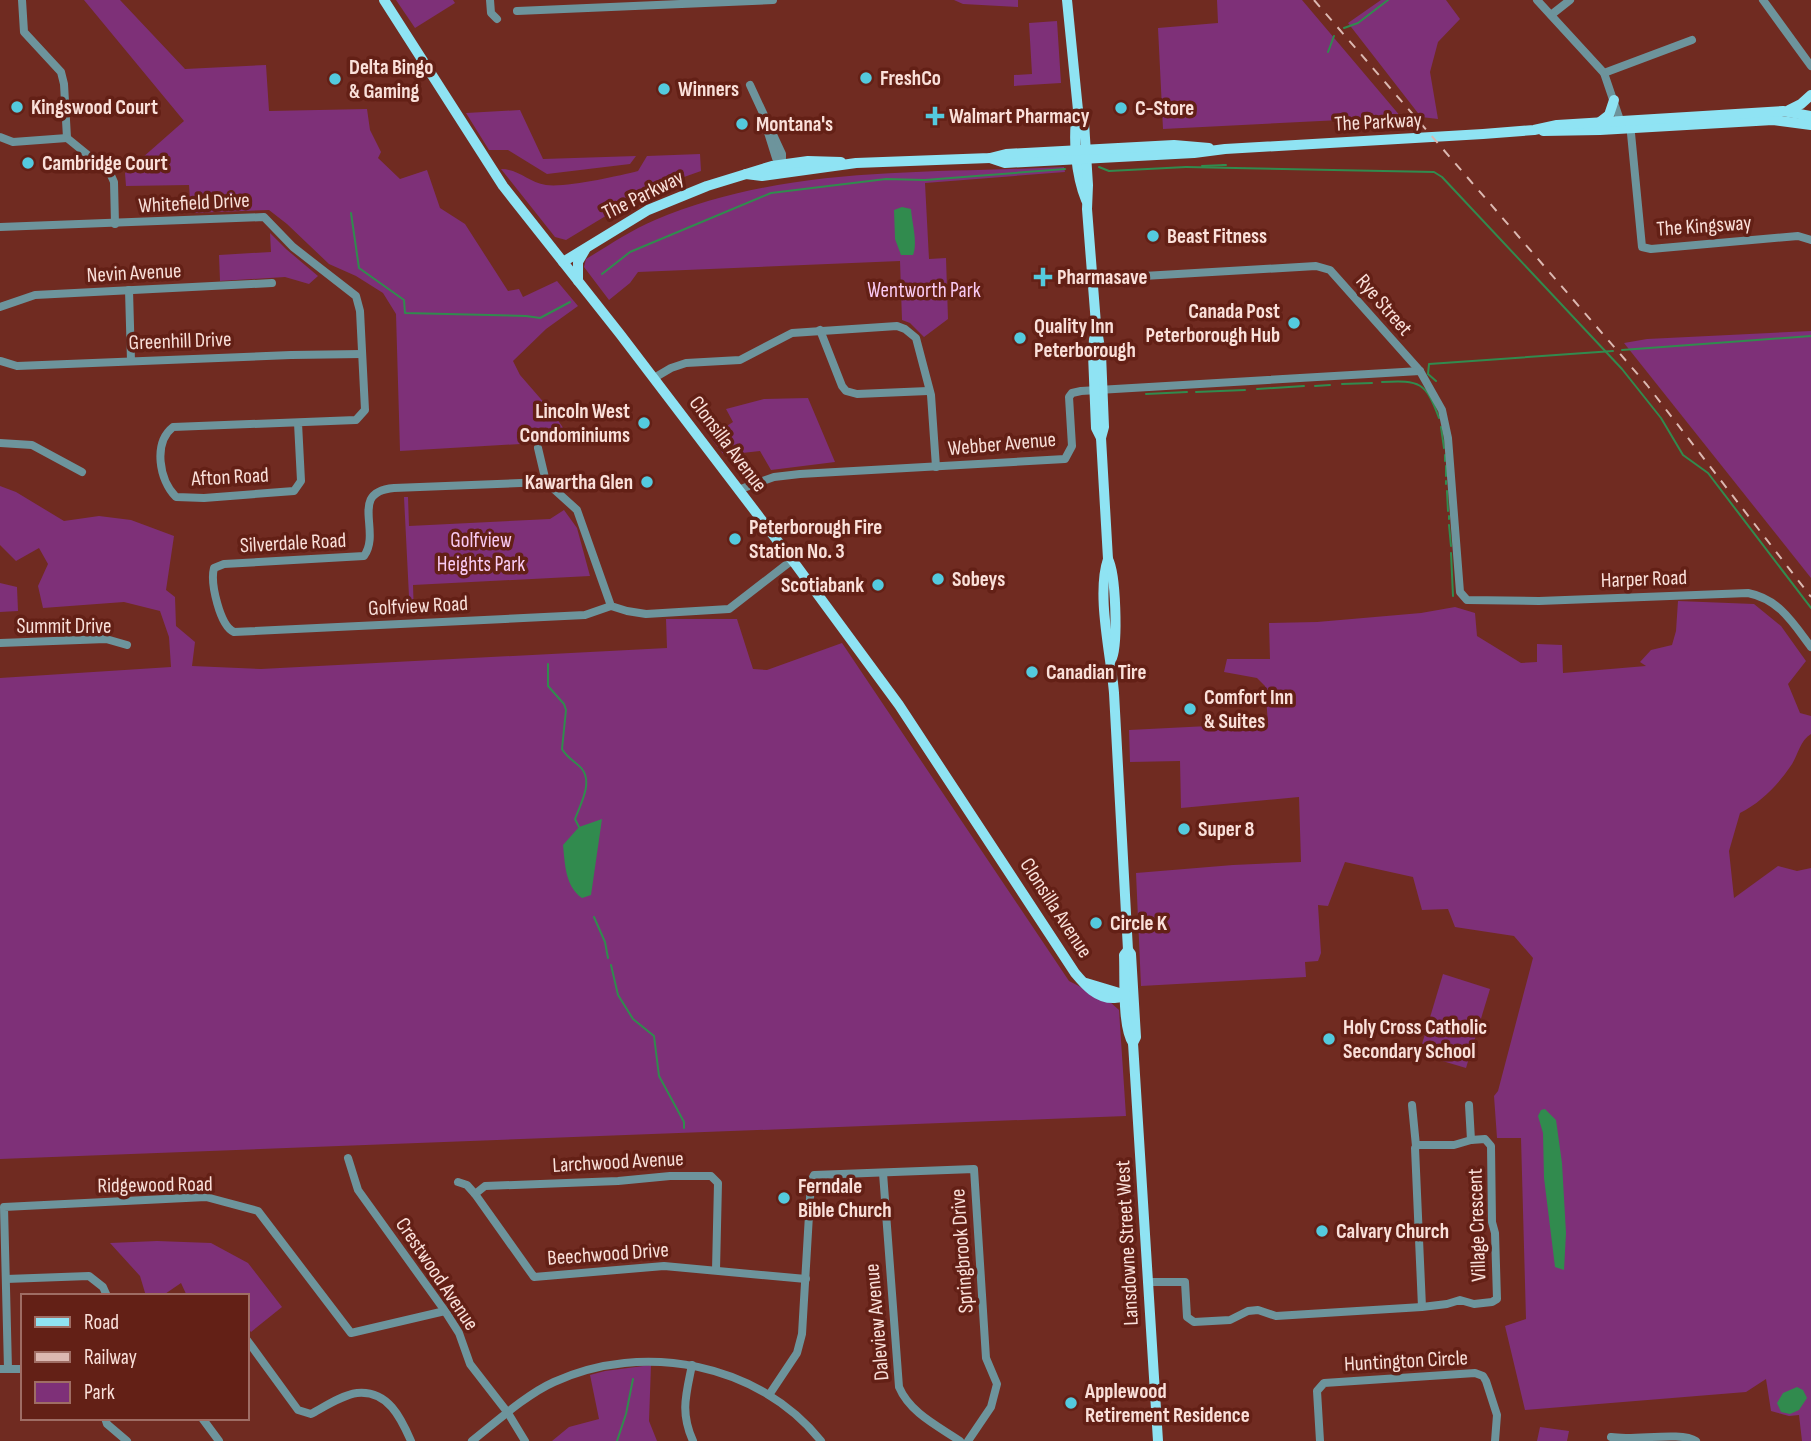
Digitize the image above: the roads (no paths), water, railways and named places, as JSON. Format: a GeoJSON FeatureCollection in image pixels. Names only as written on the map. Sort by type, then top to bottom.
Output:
{"type":"FeatureCollection","features":[{"type":"Feature","properties":{"kind":"main road","name":"Clonsilla Avenue"},"geometry":{"type":"LineString","coordinates":[[384,0],[503,187],[654,378],[899,705],[1071,967],[1092,992],[1117,998],[1130,995]]}},
{"type":"Feature","properties":{"kind":"main road","name":"Lansdowne Street West"},"geometry":{"type":"LineString","coordinates":[[1067,0],[1077,110],[1084,122],[1081,154],[1088,185],[1086,200],[1092,279],[1101,354],[1098,390],[1104,427],[1101,438],[1108,559],[1104,577],[1108,645],[1112,660],[1128,950],[1131,954],[1130,995],[1136,1037],[1133,1043],[1158,1441]]}},
{"type":"Feature","properties":{"kind":"main road"},"geometry":{"type":"LineString","coordinates":[[1783,111],[1800,105],[1811,95]]}},
{"type":"Feature","properties":{"kind":"main road"},"geometry":{"type":"LineString","coordinates":[[1599,123],[1609,115],[1614,100]]}},
{"type":"Feature","properties":{"kind":"main road","name":"The Parkway"},"geometry":{"type":"LineString","coordinates":[[1534,130],[1554,132],[1783,111],[1810,118]]}},
{"type":"Feature","properties":{"kind":"main road","name":"The Parkway"},"geometry":{"type":"LineString","coordinates":[[563,262],[668,200],[746,174],[754,176],[782,168],[990,158],[1005,163],[1174,145],[1224,149],[1534,130],[1557,125],[1810,118]]}},
{"type":"Feature","properties":{"kind":"main road"},"geometry":{"type":"LineString","coordinates":[[551,247],[568,250],[590,244]]}},
{"type":"Feature","properties":{"kind":"main road"},"geometry":{"type":"LineString","coordinates":[[578,282],[578,262],[582,252],[590,244]]}},
{"type":"Feature","properties":{"kind":"street"},"geometry":{"type":"LineString","coordinates":[[22,0],[24,32],[61,72],[67,138]]}},
{"type":"Feature","properties":{"kind":"street"},"geometry":{"type":"LineString","coordinates":[[491,0],[491,13],[497,19]]}},
{"type":"Feature","properties":{"kind":"street"},"geometry":{"type":"LineString","coordinates":[[517,11],[773,0]]}},
{"type":"Feature","properties":{"kind":"street","name":"The Kingsway"},"geometry":{"type":"LineString","coordinates":[[1537,0],[1604,73],[1626,125],[1642,247],[1651,249],[1798,236],[1811,240]]}},
{"type":"Feature","properties":{"kind":"street"},"geometry":{"type":"LineString","coordinates":[[1551,15],[1570,0]]}},
{"type":"Feature","properties":{"kind":"street"},"geometry":{"type":"LineString","coordinates":[[1763,0],[1811,66]]}},
{"type":"Feature","properties":{"kind":"street"},"geometry":{"type":"LineString","coordinates":[[1604,73],[1692,40]]}},
{"type":"Feature","properties":{"kind":"street"},"geometry":{"type":"LineString","coordinates":[[750,85],[782,168]]}},
{"type":"Feature","properties":{"kind":"street"},"geometry":{"type":"LineString","coordinates":[[0,138],[13,142],[67,138],[110,173],[114,182],[116,224]]}},
{"type":"Feature","properties":{"kind":"street","name":"Whitefield Drive"},"geometry":{"type":"LineString","coordinates":[[0,227],[264,218],[293,247],[358,300]]}},
{"type":"Feature","properties":{"kind":"street","name":"Rye Street"},"geometry":{"type":"LineString","coordinates":[[1092,279],[1316,266],[1330,270],[1420,371],[1442,410],[1448,438],[1460,592]]}},
{"type":"Feature","properties":{"kind":"street","name":"Nevin Avenue"},"geometry":{"type":"LineString","coordinates":[[0,307],[35,295],[272,283]]}},
{"type":"Feature","properties":{"kind":"street"},"geometry":{"type":"LineString","coordinates":[[129,290],[131,361]]}},
{"type":"Feature","properties":{"kind":"street","name":"Afton Road"},"geometry":{"type":"LineString","coordinates":[[298,423],[301,481],[294,491],[190,498],[176,497],[164,482],[161,444],[166,433],[173,427],[356,420],[365,410],[358,300]]}},
{"type":"Feature","properties":{"kind":"street"},"geometry":{"type":"LineString","coordinates":[[654,378],[687,363],[740,360],[792,333],[897,326],[905,328],[916,338],[931,395],[936,467]]}},
{"type":"Feature","properties":{"kind":"street"},"geometry":{"type":"LineString","coordinates":[[820,330],[846,391],[857,394],[928,391]]}},
{"type":"Feature","properties":{"kind":"street","name":"Greenhill Drive"},"geometry":{"type":"LineString","coordinates":[[1,361],[17,366],[362,354]]}},
{"type":"Feature","properties":{"kind":"street","name":"Webber Avenue"},"geometry":{"type":"LineString","coordinates":[[738,490],[774,477],[800,474],[1065,459],[1072,446],[1069,397],[1072,393],[1420,371]]}},
{"type":"Feature","properties":{"kind":"street"},"geometry":{"type":"LineString","coordinates":[[0,443],[32,445],[82,472]]}},
{"type":"Feature","properties":{"kind":"street"},"geometry":{"type":"LineString","coordinates":[[538,449],[546,482],[577,510],[611,606],[646,614],[729,609],[791,561]]}},
{"type":"Feature","properties":{"kind":"street","name":"Silverdale Road"},"geometry":{"type":"LineString","coordinates":[[227,628],[213,585],[214,568],[224,564],[364,556],[370,548],[370,498],[376,492],[394,488],[546,482]]}},
{"type":"Feature","properties":{"kind":"street","name":"Harper Road"},"geometry":{"type":"LineString","coordinates":[[1460,592],[1467,600],[1473,601],[1748,593],[1763,597],[1778,606],[1811,647]]}},
{"type":"Feature","properties":{"kind":"street","name":"Golfview Road"},"geometry":{"type":"LineString","coordinates":[[227,628],[234,632],[585,615],[611,606]]}},
{"type":"Feature","properties":{"kind":"street","name":"Summit Drive"},"geometry":{"type":"LineString","coordinates":[[0,643],[106,639],[127,645]]}},
{"type":"Feature","properties":{"kind":"street"},"geometry":{"type":"LineString","coordinates":[[1412,1105],[1422,1307]]}},
{"type":"Feature","properties":{"kind":"street"},"geometry":{"type":"LineString","coordinates":[[1469,1105],[1471,1140]]}},
{"type":"Feature","properties":{"kind":"street","name":"Village Crescent"},"geometry":{"type":"LineString","coordinates":[[1148,1282],[1185,1282],[1187,1317],[1194,1322],[1230,1320],[1248,1311],[1258,1310],[1276,1316],[1422,1307],[1460,1300],[1474,1304],[1492,1302],[1497,1298],[1491,1146],[1485,1139],[1454,1145],[1429,1143],[1416,1146]]}},
{"type":"Feature","properties":{"kind":"street","name":"Crestwood Avenue"},"geometry":{"type":"LineString","coordinates":[[348,1158],[358,1190],[445,1311],[459,1333],[470,1364],[508,1413],[525,1441]]}},
{"type":"Feature","properties":{"kind":"street","name":"Springbrook Drive"},"geometry":{"type":"LineString","coordinates":[[806,1279],[811,1181],[814,1175],[974,1169],[986,1357],[997,1384],[991,1407],[968,1441]]}},
{"type":"Feature","properties":{"kind":"street","name":"Daleview Avenue"},"geometry":{"type":"LineString","coordinates":[[883,1173],[900,1387],[912,1408],[960,1441]]}},
{"type":"Feature","properties":{"kind":"street","name":"Larchwood Avenue"},"geometry":{"type":"LineString","coordinates":[[475,1194],[485,1186],[618,1181],[670,1175],[711,1176],[718,1183],[716,1270]]}},
{"type":"Feature","properties":{"kind":"street","name":"Beechwood Drive"},"geometry":{"type":"LineString","coordinates":[[458,1182],[467,1185],[475,1194],[534,1277],[664,1266],[806,1279]]}},
{"type":"Feature","properties":{"kind":"street","name":"Ridgewood Road"},"geometry":{"type":"LineString","coordinates":[[4,1369],[4,1207],[206,1197],[258,1211],[351,1333],[445,1311]]}},
{"type":"Feature","properties":{"kind":"street"},"geometry":{"type":"LineString","coordinates":[[6,1279],[89,1276],[103,1287],[106,1294]]}},
{"type":"Feature","properties":{"kind":"street"},"geometry":{"type":"LineString","coordinates":[[769,1395],[797,1353],[802,1334],[806,1279]]}},
{"type":"Feature","properties":{"kind":"street"},"geometry":{"type":"LineString","coordinates":[[248,1341],[298,1410],[311,1414],[357,1393],[375,1396],[389,1403],[400,1417],[411,1441]]}},
{"type":"Feature","properties":{"kind":"street"},"geometry":{"type":"LineString","coordinates":[[472,1441],[553,1382],[604,1365],[646,1361],[692,1365],[735,1378],[769,1395],[821,1441]]}},
{"type":"Feature","properties":{"kind":"street"},"geometry":{"type":"LineString","coordinates":[[692,1365],[684,1405],[686,1424],[693,1441]]}},
{"type":"Feature","properties":{"kind":"street","name":"Huntington Circle"},"geometry":{"type":"LineString","coordinates":[[1320,1441],[1317,1391],[1324,1383],[1475,1373],[1483,1376],[1486,1381],[1497,1415],[1496,1441]]}},
{"type":"Feature","properties":{"kind":"street"},"geometry":{"type":"LineString","coordinates":[[106,1420],[127,1441]]}},
{"type":"Feature","properties":{"kind":"street"},"geometry":{"type":"LineString","coordinates":[[203,1420],[219,1441]]}},
{"type":"Feature","properties":{"kind":"street"},"geometry":{"type":"LineString","coordinates":[[1611,1437],[1625,1440],[1686,1437],[1695,1438],[1696,1441]]}},
{"type":"Feature","properties":{"kind":"waterway"},"geometry":{"type":"LineString","coordinates":[[1344,28],[1358,23],[1388,0]]}},
{"type":"Feature","properties":{"kind":"waterway"},"geometry":{"type":"LineString","coordinates":[[1328,52],[1334,36]]}},
{"type":"Feature","properties":{"kind":"waterway"},"geometry":{"type":"LineString","coordinates":[[1202,166],[1226,165],[1204,166]]}},
{"type":"Feature","properties":{"kind":"waterway"},"geometry":{"type":"LineString","coordinates":[[1099,167],[1109,171],[1186,167]]}},
{"type":"Feature","properties":{"kind":"waterway"},"geometry":{"type":"LineString","coordinates":[[1186,167],[1434,172],[1442,177],[1622,369],[1661,418],[1683,455],[1708,473],[1811,608]]}},
{"type":"Feature","properties":{"kind":"waterway"},"geometry":{"type":"LineString","coordinates":[[602,274],[630,252],[771,193],[886,179],[925,180],[1065,169]]}},
{"type":"Feature","properties":{"kind":"waterway"},"geometry":{"type":"LineString","coordinates":[[351,213],[359,268],[404,300],[405,313],[540,318],[570,302]]}},
{"type":"Feature","properties":{"kind":"waterway"},"geometry":{"type":"LineString","coordinates":[[1622,350],[1811,336]]}},
{"type":"Feature","properties":{"kind":"waterway"},"geometry":{"type":"LineString","coordinates":[[1436,381],[1428,374],[1429,364],[1613,351]]}},
{"type":"Feature","properties":{"kind":"waterway"},"geometry":{"type":"LineString","coordinates":[[1382,382],[1405,382],[1420,386],[1430,397],[1439,418]]}},
{"type":"Feature","properties":{"kind":"waterway"},"geometry":{"type":"LineString","coordinates":[[1342,384],[1372,383]]}},
{"type":"Feature","properties":{"kind":"waterway"},"geometry":{"type":"LineString","coordinates":[[1315,386],[1330,385]]}},
{"type":"Feature","properties":{"kind":"waterway"},"geometry":{"type":"LineString","coordinates":[[1257,389],[1304,386]]}},
{"type":"Feature","properties":{"kind":"waterway"},"geometry":{"type":"LineString","coordinates":[[1196,392],[1245,390]]}},
{"type":"Feature","properties":{"kind":"waterway"},"geometry":{"type":"LineString","coordinates":[[1146,394],[1187,392]]}},
{"type":"Feature","properties":{"kind":"waterway"},"geometry":{"type":"LineString","coordinates":[[1441,427],[1444,448]]}},
{"type":"Feature","properties":{"kind":"waterway"},"geometry":{"type":"LineString","coordinates":[[1445,455],[1445,461]]}},
{"type":"Feature","properties":{"kind":"waterway"},"geometry":{"type":"LineString","coordinates":[[1446,466],[1446,476]]}},
{"type":"Feature","properties":{"kind":"waterway"},"geometry":{"type":"LineString","coordinates":[[1447,491],[1448,511]]}},
{"type":"Feature","properties":{"kind":"waterway"},"geometry":{"type":"LineString","coordinates":[[1449,525],[1451,546]]}},
{"type":"Feature","properties":{"kind":"waterway"},"geometry":{"type":"LineString","coordinates":[[1451,553],[1453,596]]}},
{"type":"Feature","properties":{"kind":"waterway"},"geometry":{"type":"LineString","coordinates":[[548,664],[548,686],[566,710],[562,749],[585,775],[586,787],[575,819],[579,827]]}},
{"type":"Feature","properties":{"kind":"waterway"},"geometry":{"type":"LineString","coordinates":[[594,917],[605,942],[608,958]]}},
{"type":"Feature","properties":{"kind":"waterway"},"geometry":{"type":"LineString","coordinates":[[611,965],[618,995],[633,1019],[654,1036],[659,1076],[684,1122],[684,1128]]}},
{"type":"Feature","properties":{"kind":"waterway"},"geometry":{"type":"LineString","coordinates":[[617,1441],[633,1379]]}},
{"type":"Feature","properties":{"kind":"railway"},"geometry":{"type":"LineString","coordinates":[[1314,0],[1647,385],[1811,597]]}},
{"type":"Feature","properties":{"kind":"place","name":"FreshCo"},"geometry":{"type":"Point","coordinates":[866,78]}},
{"type":"Feature","properties":{"kind":"place","name":"Delta Bingo & Gaming"},"geometry":{"type":"Point","coordinates":[335,79]}},
{"type":"Feature","properties":{"kind":"place","name":"Winners"},"geometry":{"type":"Point","coordinates":[664,89]}},
{"type":"Feature","properties":{"kind":"place","name":"Kingswood Court"},"geometry":{"type":"Point","coordinates":[17,107]}},
{"type":"Feature","properties":{"kind":"place","name":"C-Store"},"geometry":{"type":"Point","coordinates":[1121,108]}},
{"type":"Feature","properties":{"kind":"place","name":"Walmart Pharmacy"},"geometry":{"type":"Point","coordinates":[935,116]}},
{"type":"Feature","properties":{"kind":"place","name":"Montana's"},"geometry":{"type":"Point","coordinates":[742,124]}},
{"type":"Feature","properties":{"kind":"place","name":"Cambridge Court"},"geometry":{"type":"Point","coordinates":[28,163]}},
{"type":"Feature","properties":{"kind":"place","name":"Beast Fitness"},"geometry":{"type":"Point","coordinates":[1153,236]}},
{"type":"Feature","properties":{"kind":"place","name":"Pharmasave"},"geometry":{"type":"Point","coordinates":[1043,277]}},
{"type":"Feature","properties":{"kind":"place","name":"Canada Post Peterborough Hub"},"geometry":{"type":"Point","coordinates":[1294,323]}},
{"type":"Feature","properties":{"kind":"place","name":"Quality Inn Peterborough"},"geometry":{"type":"Point","coordinates":[1020,338]}},
{"type":"Feature","properties":{"kind":"place","name":"Lincoln West Condominiums"},"geometry":{"type":"Point","coordinates":[644,423]}},
{"type":"Feature","properties":{"kind":"place","name":"Kawartha Glen"},"geometry":{"type":"Point","coordinates":[647,482]}},
{"type":"Feature","properties":{"kind":"place","name":"Peterborough Fire Station No. 3"},"geometry":{"type":"Point","coordinates":[735,539]}},
{"type":"Feature","properties":{"kind":"place","name":"Sobeys"},"geometry":{"type":"Point","coordinates":[938,579]}},
{"type":"Feature","properties":{"kind":"place","name":"Scotiabank"},"geometry":{"type":"Point","coordinates":[878,585]}},
{"type":"Feature","properties":{"kind":"place","name":"Canadian Tire"},"geometry":{"type":"Point","coordinates":[1032,672]}},
{"type":"Feature","properties":{"kind":"place","name":"Comfort Inn & Suites"},"geometry":{"type":"Point","coordinates":[1190,709]}},
{"type":"Feature","properties":{"kind":"place","name":"Super 8"},"geometry":{"type":"Point","coordinates":[1184,829]}},
{"type":"Feature","properties":{"kind":"place","name":"Circle K"},"geometry":{"type":"Point","coordinates":[1096,923]}},
{"type":"Feature","properties":{"kind":"place","name":"Holy Cross Catholic Secondary School"},"geometry":{"type":"Point","coordinates":[1329,1039]}},
{"type":"Feature","properties":{"kind":"place","name":"Ferndale Bible Church"},"geometry":{"type":"Point","coordinates":[784,1198]}},
{"type":"Feature","properties":{"kind":"place","name":"Calvary Church"},"geometry":{"type":"Point","coordinates":[1322,1231]}},
{"type":"Feature","properties":{"kind":"place","name":"Applewood Retirement Residence"},"geometry":{"type":"Point","coordinates":[1071,1403]}},
{"type":"Feature","properties":{"kind":"park label","name":"Wentworth Park"},"geometry":{"type":"Point","coordinates":[924,290]}},
{"type":"Feature","properties":{"kind":"park label","name":"Golfview Heights Park"},"geometry":{"type":"Point","coordinates":[481,552]}}]}
